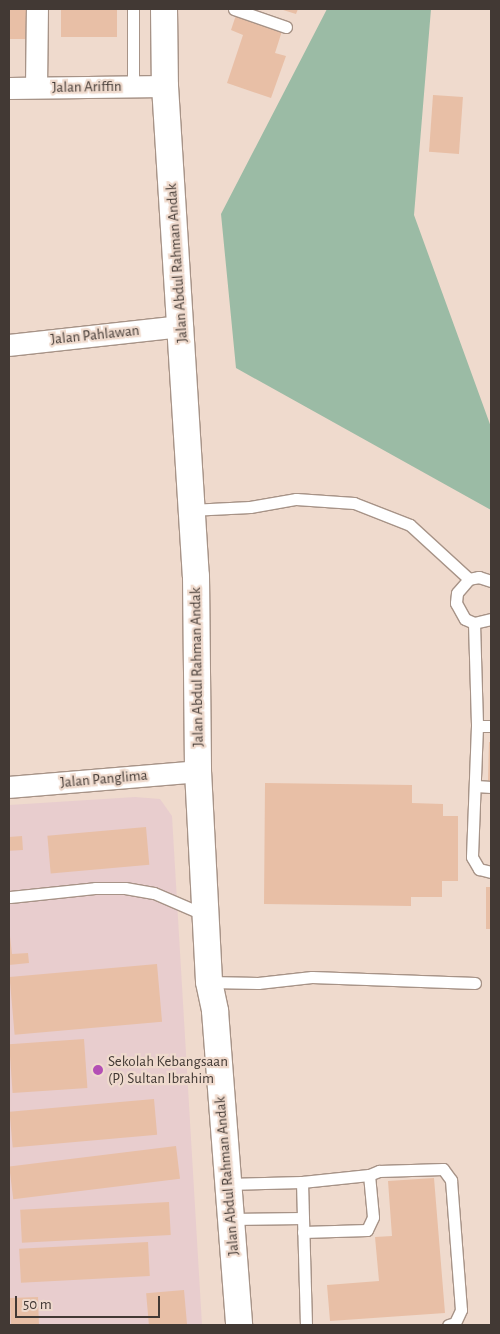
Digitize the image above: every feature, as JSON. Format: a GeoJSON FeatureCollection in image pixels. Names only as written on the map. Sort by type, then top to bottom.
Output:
{"type":"FeatureCollection","features":[{"type":"Feature","properties":{"kind":"street"},"geometry":{"type":"LineString","coordinates":[[36,87],[37,9]]}},
{"type":"Feature","properties":{"kind":"street","name":"Jalan Abdul Rahman Andak"},"geometry":{"type":"LineString","coordinates":[[164,9],[165,86],[182,326],[190,510],[197,601],[198,771],[209,982],[215,1011],[239,1325]]}},
{"type":"Feature","properties":{"kind":"street","name":"Jalan Ariffin"},"geometry":{"type":"LineString","coordinates":[[9,88],[165,86]]}},
{"type":"Feature","properties":{"kind":"street","name":"Jalan Pahlawan"},"geometry":{"type":"LineString","coordinates":[[9,345],[182,326]]}},
{"type":"Feature","properties":{"kind":"street","name":"Jalan Panglima"},"geometry":{"type":"LineString","coordinates":[[9,787],[198,771]]}},
{"type":"Feature","properties":{"kind":"lane"},"geometry":{"type":"LineString","coordinates":[[133,9],[133,86]]}},
{"type":"Feature","properties":{"kind":"lane"},"geometry":{"type":"LineString","coordinates":[[234,9],[286,28]]}},
{"type":"Feature","properties":{"kind":"lane"},"geometry":{"type":"LineString","coordinates":[[190,510],[250,507],[296,499],[354,503],[410,525],[469,579]]}},
{"type":"Feature","properties":{"kind":"lane"},"geometry":{"type":"LineString","coordinates":[[491,581],[479,577],[469,579],[457,593],[456,603],[465,619],[474,623],[491,619]]}},
{"type":"Feature","properties":{"kind":"lane"},"geometry":{"type":"LineString","coordinates":[[474,623],[477,726],[472,857],[479,869],[491,872]]}},
{"type":"Feature","properties":{"kind":"lane"},"geometry":{"type":"LineString","coordinates":[[477,726],[491,726]]}},
{"type":"Feature","properties":{"kind":"lane"},"geometry":{"type":"LineString","coordinates":[[476,786],[491,787]]}},
{"type":"Feature","properties":{"kind":"lane"},"geometry":{"type":"LineString","coordinates":[[10,897],[95,888],[125,888],[154,893],[206,915]]}},
{"type":"Feature","properties":{"kind":"lane"},"geometry":{"type":"LineString","coordinates":[[209,982],[258,983],[312,977],[475,983]]}},
{"type":"Feature","properties":{"kind":"lane"},"geometry":{"type":"LineString","coordinates":[[227,1184],[302,1182],[369,1175],[379,1171],[436,1167],[448,1174],[461,1310],[455,1323],[448,1325]]}},
{"type":"Feature","properties":{"kind":"lane"},"geometry":{"type":"LineString","coordinates":[[304,1232],[367,1230],[373,1217],[369,1175]]}},
{"type":"Feature","properties":{"kind":"lane"},"geometry":{"type":"LineString","coordinates":[[302,1182],[306,1325]]}},
{"type":"Feature","properties":{"kind":"lane"},"geometry":{"type":"LineString","coordinates":[[231,1219],[303,1218]]}},
{"type":"Feature","properties":{"kind":"shaded area","name":"Sekolah Kebangsaan (P) Sultan Ibrahim"},"geometry":{"type":"Polygon","coordinates":[[[135,797],[160,799],[172,816],[202,1325],[9,1325],[9,805],[135,797]]]}},
{"type":"Feature","properties":{"kind":"green space"},"geometry":{"type":"Polygon","coordinates":[[[327,9],[431,9],[414,215],[491,427],[491,510],[236,368],[221,214],[327,9]]]}},
{"type":"Feature","properties":{"kind":"building"},"geometry":{"type":"Polygon","coordinates":[[[9,9],[26,9],[26,39],[9,39],[9,9]]]}},
{"type":"Feature","properties":{"kind":"building"},"geometry":{"type":"Polygon","coordinates":[[[61,9],[117,9],[117,37],[61,37],[61,9]]]}},
{"type":"Feature","properties":{"kind":"building"},"geometry":{"type":"Polygon","coordinates":[[[280,9],[298,9],[296,14],[280,9]]]}},
{"type":"Feature","properties":{"kind":"building"},"geometry":{"type":"Polygon","coordinates":[[[236,15],[282,31],[275,53],[286,56],[271,98],[227,83],[243,35],[231,30],[236,15]]]}},
{"type":"Feature","properties":{"kind":"building"},"geometry":{"type":"Polygon","coordinates":[[[433,95],[463,97],[459,154],[429,152],[433,95]]]}},
{"type":"Feature","properties":{"kind":"building"},"geometry":{"type":"Polygon","coordinates":[[[489,742],[491,742],[491,781],[488,781],[489,742]]]}},
{"type":"Feature","properties":{"kind":"building"},"geometry":{"type":"Polygon","coordinates":[[[265,783],[412,785],[412,803],[443,804],[443,816],[458,816],[458,881],[442,881],[442,897],[411,897],[411,906],[264,904],[265,783]]]}},
{"type":"Feature","properties":{"kind":"building"},"geometry":{"type":"Polygon","coordinates":[[[146,827],[149,865],[51,873],[47,836],[146,827]]]}},
{"type":"Feature","properties":{"kind":"building"},"geometry":{"type":"Polygon","coordinates":[[[22,836],[23,850],[10,851],[9,837],[22,836]]]}},
{"type":"Feature","properties":{"kind":"building"},"geometry":{"type":"Polygon","coordinates":[[[486,887],[491,887],[491,929],[486,929],[486,887]]]}},
{"type":"Feature","properties":{"kind":"building"},"geometry":{"type":"Polygon","coordinates":[[[9,927],[12,954],[28,953],[29,963],[9,965],[9,927]]]}},
{"type":"Feature","properties":{"kind":"building"},"geometry":{"type":"Polygon","coordinates":[[[157,964],[162,1022],[15,1035],[10,977],[157,964]]]}},
{"type":"Feature","properties":{"kind":"building"},"geometry":{"type":"Polygon","coordinates":[[[84,1039],[87,1088],[13,1093],[9,1044],[84,1039]]]}},
{"type":"Feature","properties":{"kind":"building"},"geometry":{"type":"Polygon","coordinates":[[[154,1099],[157,1135],[13,1148],[10,1112],[154,1099]]]}},
{"type":"Feature","properties":{"kind":"building"},"geometry":{"type":"Polygon","coordinates":[[[176,1146],[180,1179],[13,1199],[9,1166],[176,1146]]]}},
{"type":"Feature","properties":{"kind":"building"},"geometry":{"type":"Polygon","coordinates":[[[434,1178],[445,1313],[330,1321],[327,1285],[379,1281],[375,1237],[392,1236],[388,1181],[434,1178]]]}},
{"type":"Feature","properties":{"kind":"building"},"geometry":{"type":"Polygon","coordinates":[[[169,1202],[171,1235],[22,1243],[20,1210],[169,1202]]]}},
{"type":"Feature","properties":{"kind":"building"},"geometry":{"type":"Polygon","coordinates":[[[148,1242],[150,1276],[21,1283],[19,1249],[148,1242]]]}},
{"type":"Feature","properties":{"kind":"building"},"geometry":{"type":"Polygon","coordinates":[[[184,1290],[187,1325],[149,1325],[146,1293],[184,1290]]]}},
{"type":"Feature","properties":{"kind":"building"},"geometry":{"type":"Polygon","coordinates":[[[38,1297],[39,1325],[11,1325],[10,1298],[38,1297]]]}},
{"type":"Feature","properties":{"kind":"place","name":"Sekolah Kebangsaan (P) Sultan Ibrahim"},"geometry":{"type":"Point","coordinates":[98,1070]}}]}
